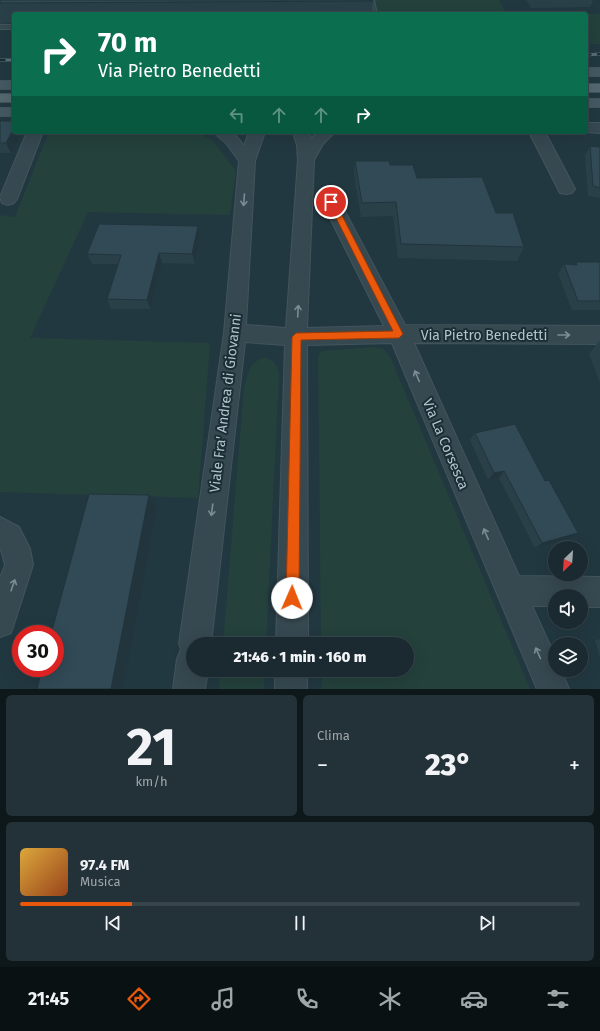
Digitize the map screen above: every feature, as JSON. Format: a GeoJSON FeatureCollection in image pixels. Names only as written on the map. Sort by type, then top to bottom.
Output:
{"type":"FeatureCollection","features":[{"type":"Feature","properties":{"kind":"main road"},"geometry":{"type":"LineString","coordinates":[[588,72],[600,72]]}},
{"type":"Feature","properties":{"kind":"main road"},"geometry":{"type":"LineString","coordinates":[[0,85],[12,85]]}},
{"type":"Feature","properties":{"kind":"main road"},"geometry":{"type":"LineString","coordinates":[[588,88],[600,88]]}},
{"type":"Feature","properties":{"kind":"main road"},"geometry":{"type":"LineString","coordinates":[[0,98],[12,98]]}},
{"type":"Feature","properties":{"kind":"main road"},"geometry":{"type":"LineString","coordinates":[[588,103],[600,103]]}},
{"type":"Feature","properties":{"kind":"main road"},"geometry":{"type":"LineString","coordinates":[[0,112],[12,112]]}},
{"type":"Feature","properties":{"kind":"street"},"geometry":{"type":"LineString","coordinates":[[588,128],[600,128]]}},
{"type":"Feature","properties":{"kind":"street"},"geometry":{"type":"LineString","coordinates":[[8,199],[35,134]]}},
{"type":"Feature","properties":{"kind":"street"},"geometry":{"type":"LineString","coordinates":[[224,134],[232,140],[247,161]]}},
{"type":"Feature","properties":{"kind":"street","name":"Viale Fra' Andrea di Giovanni"},"geometry":{"type":"LineString","coordinates":[[196,637],[235,334],[247,161],[256,134]]}},
{"type":"Feature","properties":{"kind":"street"},"geometry":{"type":"LineString","coordinates":[[292,637],[296,337],[306,160],[305,145],[302,134]]}},
{"type":"Feature","properties":{"kind":"street"},"geometry":{"type":"LineString","coordinates":[[306,160],[318,141],[325,134]]}},
{"type":"Feature","properties":{"kind":"street"},"geometry":{"type":"LineString","coordinates":[[538,134],[566,189]]}},
{"type":"Feature","properties":{"kind":"street"},"geometry":{"type":"LineString","coordinates":[[0,172],[19,172]]}},
{"type":"Feature","properties":{"kind":"street","name":"Via La Corsesca"},"geometry":{"type":"LineString","coordinates":[[331,202],[399,334],[553,689]]}},
{"type":"Feature","properties":{"kind":"street","name":"Via Pietro Benedetti"},"geometry":{"type":"LineString","coordinates":[[235,334],[296,337],[399,334],[600,335]]}},
{"type":"Feature","properties":{"kind":"street"},"geometry":{"type":"LineString","coordinates":[[0,531],[9,537],[16,550],[19,565],[0,622]]}},
{"type":"Feature","properties":{"kind":"street"},"geometry":{"type":"LineString","coordinates":[[510,591],[600,592]]}},
{"type":"Feature","properties":{"kind":"street"},"geometry":{"type":"LineString","coordinates":[[189,689],[191,677]]}},
{"type":"Feature","properties":{"kind":"street"},"geometry":{"type":"LineString","coordinates":[[291,677],[291,689]]}},
{"type":"Feature","properties":{"kind":"lane"},"geometry":{"type":"LineString","coordinates":[[371,0],[374,12]]}},
{"type":"Feature","properties":{"kind":"lane"},"geometry":{"type":"LineString","coordinates":[[0,27],[12,27]]}},
{"type":"Feature","properties":{"kind":"green space"},"geometry":{"type":"Polygon","coordinates":[[[366,0],[499,0],[505,12],[369,12],[366,0]]]}},
{"type":"Feature","properties":{"kind":"green space"},"geometry":{"type":"Polygon","coordinates":[[[588,14],[600,14],[600,44],[588,44],[588,14]]]}},
{"type":"Feature","properties":{"kind":"green space"},"geometry":{"type":"Polygon","coordinates":[[[48,134],[200,134],[212,140],[236,171],[230,215],[88,212],[30,338],[210,343],[198,498],[0,492],[0,215],[15,217],[48,134]]]}},
{"type":"Feature","properties":{"kind":"green space"},"geometry":{"type":"Polygon","coordinates":[[[373,347],[384,349],[391,359],[530,689],[322,689],[322,677],[414,677],[414,637],[321,637],[318,356],[322,351],[373,347]]]}},
{"type":"Feature","properties":{"kind":"green space"},"geometry":{"type":"Polygon","coordinates":[[[265,357],[271,360],[278,369],[279,375],[266,637],[224,637],[244,387],[248,372],[252,365],[259,359],[265,357]]]}},
{"type":"Feature","properties":{"kind":"green space"},"geometry":{"type":"Polygon","coordinates":[[[220,677],[265,677],[264,689],[219,689],[220,677]]]}},
{"type":"Feature","properties":{"kind":"building"},"geometry":{"type":"Polygon","coordinates":[[[0,0],[372,0],[373,1],[0,3],[0,0]]]}},
{"type":"Feature","properties":{"kind":"building"},"geometry":{"type":"Polygon","coordinates":[[[0,121],[12,121],[12,132],[6,143],[0,143],[0,121]]]}},
{"type":"Feature","properties":{"kind":"building"},"geometry":{"type":"Polygon","coordinates":[[[590,146],[600,147],[600,188],[593,186],[590,146]]]}},
{"type":"Feature","properties":{"kind":"building"},"geometry":{"type":"Polygon","coordinates":[[[355,161],[389,161],[390,165],[413,165],[417,178],[482,177],[496,213],[513,213],[524,247],[401,244],[396,202],[362,203],[355,161]]]}},
{"type":"Feature","properties":{"kind":"building"},"geometry":{"type":"Polygon","coordinates":[[[99,224],[198,226],[192,254],[159,253],[147,300],[107,299],[121,255],[87,254],[99,224]]]}},
{"type":"Feature","properties":{"kind":"building"},"geometry":{"type":"Polygon","coordinates":[[[576,262],[600,262],[600,301],[578,301],[564,264],[577,265],[576,262]]]}},
{"type":"Feature","properties":{"kind":"building"},"geometry":{"type":"Polygon","coordinates":[[[515,424],[545,481],[549,480],[578,533],[542,543],[504,471],[494,473],[475,433],[515,424]]]}},
{"type":"Feature","properties":{"kind":"building"},"geometry":{"type":"Polygon","coordinates":[[[89,494],[149,495],[111,689],[37,689],[40,677],[64,677],[64,625],[53,625],[89,494]]]}},
{"type":"Feature","properties":{"kind":"railway"},"geometry":{"type":"LineString","coordinates":[[588,55],[600,54]]}},
{"type":"Feature","properties":{"kind":"railway"},"geometry":{"type":"LineString","coordinates":[[0,60],[12,60]]}},
{"type":"Feature","properties":{"kind":"route"},"geometry":{"type":"LineString","coordinates":[[292,598],[296,337],[399,334],[331,202]]}}]}
